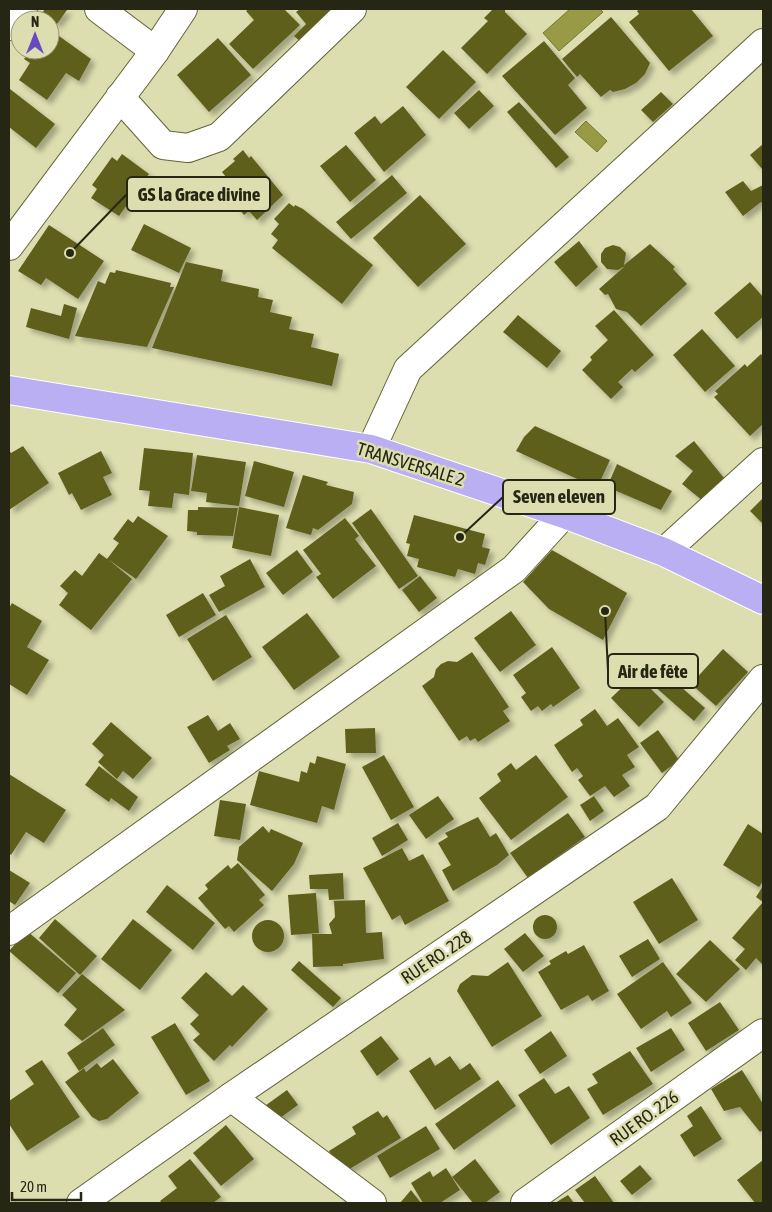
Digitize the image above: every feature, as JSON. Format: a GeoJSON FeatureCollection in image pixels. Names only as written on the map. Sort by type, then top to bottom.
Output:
{"type":"FeatureCollection","features":[{"type":"Feature","properties":{"kind":"main road","name":"TRANSVERSALE 2"},"geometry":{"type":"LineString","coordinates":[[9,390],[371,449],[564,514],[664,552],[763,600]]}},
{"type":"Feature","properties":{"kind":"street"},"geometry":{"type":"LineString","coordinates":[[9,26],[23,9]]}},
{"type":"Feature","properties":{"kind":"street"},"geometry":{"type":"LineString","coordinates":[[99,9],[155,51]]}},
{"type":"Feature","properties":{"kind":"street"},"geometry":{"type":"LineString","coordinates":[[9,246],[155,51],[183,9]]}},
{"type":"Feature","properties":{"kind":"street"},"geometry":{"type":"LineString","coordinates":[[120,97],[163,145],[188,148],[219,137],[352,9]]}},
{"type":"Feature","properties":{"kind":"street"},"geometry":{"type":"LineString","coordinates":[[371,449],[408,370],[763,43]]}},
{"type":"Feature","properties":{"kind":"street"},"geometry":{"type":"LineString","coordinates":[[664,552],[763,462]]}},
{"type":"Feature","properties":{"kind":"street"},"geometry":{"type":"LineString","coordinates":[[9,931],[514,569],[564,514]]}},
{"type":"Feature","properties":{"kind":"street","name":"RUE RO. 228"},"geometry":{"type":"LineString","coordinates":[[81,1203],[231,1097],[657,806],[763,679]]}},
{"type":"Feature","properties":{"kind":"street","name":"RUE RO. 226"},"geometry":{"type":"LineString","coordinates":[[525,1203],[763,1033]]}},
{"type":"Feature","properties":{"kind":"street"},"geometry":{"type":"LineString","coordinates":[[231,1097],[372,1203]]}},
{"type":"Feature","properties":{"kind":"shaded area"},"geometry":{"type":"Polygon","coordinates":[[[570,9],[600,9],[603,12],[559,51],[543,33],[570,9]]]}},
{"type":"Feature","properties":{"kind":"shaded area"},"geometry":{"type":"Polygon","coordinates":[[[586,121],[607,141],[597,152],[575,132],[586,121]]]}},
{"type":"Feature","properties":{"kind":"building"},"geometry":{"type":"Polygon","coordinates":[[[66,9],[67,10],[60,20],[60,10],[44,10],[66,9]]]}},
{"type":"Feature","properties":{"kind":"building"},"geometry":{"type":"Polygon","coordinates":[[[249,9],[284,9],[300,25],[253,69],[229,44],[254,20],[246,11],[249,9]]]}},
{"type":"Feature","properties":{"kind":"building"},"geometry":{"type":"Polygon","coordinates":[[[300,9],[338,9],[303,44],[294,36],[306,24],[296,12],[300,9]]]}},
{"type":"Feature","properties":{"kind":"building"},"geometry":{"type":"Polygon","coordinates":[[[493,9],[505,9],[505,12],[527,34],[487,74],[461,48],[488,21],[484,18],[493,9]]]}},
{"type":"Feature","properties":{"kind":"building"},"geometry":{"type":"Polygon","coordinates":[[[640,9],[691,9],[713,36],[669,71],[629,22],[639,14],[637,11],[640,9]]]}},
{"type":"Feature","properties":{"kind":"building"},"geometry":{"type":"Polygon","coordinates":[[[611,17],[650,63],[645,74],[636,83],[625,89],[613,92],[610,90],[601,97],[580,74],[577,77],[562,59],[611,17]]]}},
{"type":"Feature","properties":{"kind":"building"},"geometry":{"type":"Polygon","coordinates":[[[60,37],[91,59],[79,81],[66,73],[47,100],[19,80],[30,63],[26,60],[60,60],[60,37]]]}},
{"type":"Feature","properties":{"kind":"building"},"geometry":{"type":"Polygon","coordinates":[[[218,38],[251,75],[209,112],[177,75],[218,38]]]}},
{"type":"Feature","properties":{"kind":"building"},"geometry":{"type":"Polygon","coordinates":[[[544,41],[575,78],[568,85],[587,108],[555,135],[502,76],[544,41]]]}},
{"type":"Feature","properties":{"kind":"building"},"geometry":{"type":"Polygon","coordinates":[[[443,50],[476,82],[439,119],[406,87],[443,50]]]}},
{"type":"Feature","properties":{"kind":"building"},"geometry":{"type":"Polygon","coordinates":[[[10,89],[55,124],[36,148],[9,127],[10,89]]]}},
{"type":"Feature","properties":{"kind":"building"},"geometry":{"type":"Polygon","coordinates":[[[479,90],[494,106],[469,129],[454,113],[479,90]]]}},
{"type":"Feature","properties":{"kind":"building"},"geometry":{"type":"Polygon","coordinates":[[[661,92],[673,104],[653,122],[641,110],[661,92]]]}},
{"type":"Feature","properties":{"kind":"building"},"geometry":{"type":"Polygon","coordinates":[[[519,102],[569,157],[556,168],[507,112],[519,102]]]}},
{"type":"Feature","properties":{"kind":"building"},"geometry":{"type":"Polygon","coordinates":[[[403,106],[426,135],[384,172],[354,133],[375,116],[381,124],[403,106]]]}},
{"type":"Feature","properties":{"kind":"building"},"geometry":{"type":"Polygon","coordinates":[[[763,144],[763,170],[750,155],[763,144]]]}},
{"type":"Feature","properties":{"kind":"building"},"geometry":{"type":"Polygon","coordinates":[[[346,145],[376,180],[350,202],[320,166],[346,145]]]}},
{"type":"Feature","properties":{"kind":"building"},"geometry":{"type":"Polygon","coordinates":[[[243,150],[249,158],[251,156],[283,195],[257,220],[249,211],[244,215],[218,183],[226,177],[222,172],[235,161],[233,159],[243,150]]]}},
{"type":"Feature","properties":{"kind":"building"},"geometry":{"type":"Polygon","coordinates":[[[122,154],[149,174],[119,216],[91,198],[97,189],[92,185],[112,157],[117,161],[122,154]]]}},
{"type":"Feature","properties":{"kind":"building"},"geometry":{"type":"Polygon","coordinates":[[[392,175],[407,193],[351,239],[336,222],[392,175]]]}},
{"type":"Feature","properties":{"kind":"building"},"geometry":{"type":"Polygon","coordinates":[[[743,181],[751,191],[763,185],[763,204],[761,202],[743,216],[725,192],[743,181]]]}},
{"type":"Feature","properties":{"kind":"building"},"geometry":{"type":"Polygon","coordinates":[[[420,195],[466,244],[418,287],[373,238],[420,195]]]}},
{"type":"Feature","properties":{"kind":"building"},"geometry":{"type":"Polygon","coordinates":[[[289,203],[294,207],[295,205],[303,209],[373,265],[342,304],[272,248],[278,240],[271,234],[279,224],[274,219],[289,203]]]}},
{"type":"Feature","properties":{"kind":"building"},"geometry":{"type":"Polygon","coordinates":[[[144,224],[191,248],[179,273],[131,250],[144,224]]]}},
{"type":"Feature","properties":{"kind":"building"},"geometry":{"type":"Polygon","coordinates":[[[49,225],[104,261],[78,299],[46,278],[41,285],[18,271],[49,225]]]}},
{"type":"Feature","properties":{"kind":"building"},"geometry":{"type":"Polygon","coordinates":[[[579,241],[598,267],[576,287],[554,262],[579,241]]]}},
{"type":"Feature","properties":{"kind":"building"},"geometry":{"type":"Polygon","coordinates":[[[650,244],[675,267],[673,269],[687,284],[641,326],[627,312],[616,309],[608,294],[605,295],[599,289],[625,266],[618,270],[607,269],[601,262],[601,254],[605,248],[613,245],[620,247],[626,253],[624,265],[650,244]]]}},
{"type":"Feature","properties":{"kind":"building"},"geometry":{"type":"Polygon","coordinates":[[[186,262],[223,270],[221,281],[259,289],[258,297],[273,300],[270,312],[292,317],[289,329],[314,334],[311,347],[339,354],[332,386],[152,348],[186,262]]]}},
{"type":"Feature","properties":{"kind":"building"},"geometry":{"type":"Polygon","coordinates":[[[116,270],[171,283],[170,287],[174,287],[147,347],[75,336],[98,281],[105,284],[110,272],[115,273],[116,270]]]}},
{"type":"Feature","properties":{"kind":"building"},"geometry":{"type":"Polygon","coordinates":[[[750,282],[763,297],[763,317],[737,339],[714,313],[750,282]]]}},
{"type":"Feature","properties":{"kind":"building"},"geometry":{"type":"Polygon","coordinates":[[[64,304],[77,308],[69,339],[26,327],[31,308],[61,316],[64,304]]]}},
{"type":"Feature","properties":{"kind":"building"},"geometry":{"type":"Polygon","coordinates":[[[614,310],[654,355],[635,372],[632,369],[618,382],[623,387],[611,399],[582,370],[592,360],[590,357],[608,340],[595,326],[614,310]]]}},
{"type":"Feature","properties":{"kind":"building"},"geometry":{"type":"Polygon","coordinates":[[[518,315],[561,351],[547,368],[503,332],[518,315]]]}},
{"type":"Feature","properties":{"kind":"building"},"geometry":{"type":"Polygon","coordinates":[[[702,329],[735,366],[705,392],[673,355],[702,329]]]}},
{"type":"Feature","properties":{"kind":"building"},"geometry":{"type":"Polygon","coordinates":[[[761,354],[763,357],[763,424],[750,436],[714,397],[718,394],[715,391],[745,364],[747,367],[761,354]]]}},
{"type":"Feature","properties":{"kind":"building"},"geometry":{"type":"Polygon","coordinates":[[[535,426],[610,460],[597,488],[516,451],[524,437],[535,426]]]}},
{"type":"Feature","properties":{"kind":"building"},"geometry":{"type":"Polygon","coordinates":[[[694,441],[724,478],[703,501],[682,484],[693,471],[675,456],[694,441]]]}},
{"type":"Feature","properties":{"kind":"building"},"geometry":{"type":"Polygon","coordinates":[[[23,446],[49,483],[9,510],[9,450],[11,453],[23,446]]]}},
{"type":"Feature","properties":{"kind":"building"},"geometry":{"type":"Polygon","coordinates":[[[144,448],[193,453],[189,495],[174,493],[172,508],[148,506],[150,491],[139,490],[144,448]]]}},
{"type":"Feature","properties":{"kind":"building"},"geometry":{"type":"Polygon","coordinates":[[[101,451],[112,473],[103,477],[112,495],[81,510],[72,493],[69,495],[58,473],[101,451]]]}},
{"type":"Feature","properties":{"kind":"building"},"geometry":{"type":"Polygon","coordinates":[[[197,455],[246,462],[239,506],[206,502],[207,493],[191,491],[197,455]]]}},
{"type":"Feature","properties":{"kind":"building"},"geometry":{"type":"Polygon","coordinates":[[[254,461],[294,472],[284,507],[245,496],[254,461]]]}},
{"type":"Feature","properties":{"kind":"building"},"geometry":{"type":"Polygon","coordinates":[[[617,464],[672,491],[661,510],[607,487],[617,464]]]}},
{"type":"Feature","properties":{"kind":"building"},"geometry":{"type":"Polygon","coordinates":[[[303,475],[328,482],[326,485],[354,492],[352,504],[318,530],[313,528],[311,535],[286,528],[303,475]]]}},
{"type":"Feature","properties":{"kind":"building"},"geometry":{"type":"Polygon","coordinates":[[[763,498],[763,524],[750,511],[763,498]]]}},
{"type":"Feature","properties":{"kind":"building"},"geometry":{"type":"Polygon","coordinates":[[[198,507],[238,508],[233,536],[197,535],[197,532],[187,531],[188,510],[198,510],[198,507]]]}},
{"type":"Feature","properties":{"kind":"building"},"geometry":{"type":"Polygon","coordinates":[[[239,507],[279,515],[271,556],[232,548],[239,507]]]}},
{"type":"Feature","properties":{"kind":"building"},"geometry":{"type":"Polygon","coordinates":[[[371,509],[418,576],[399,589],[352,523],[371,509]]]}},
{"type":"Feature","properties":{"kind":"building"},"geometry":{"type":"Polygon","coordinates":[[[414,515],[485,534],[482,547],[490,549],[485,565],[478,563],[475,574],[458,569],[455,577],[417,567],[419,559],[407,556],[410,544],[406,543],[414,515]]]}},
{"type":"Feature","properties":{"kind":"building"},"geometry":{"type":"Polygon","coordinates":[[[138,516],[168,536],[136,579],[109,560],[132,579],[91,630],[59,605],[68,593],[60,586],[75,570],[82,576],[99,553],[107,559],[119,543],[113,539],[128,519],[133,523],[138,516]]]}},
{"type":"Feature","properties":{"kind":"building"},"geometry":{"type":"Polygon","coordinates":[[[345,518],[359,536],[355,539],[376,566],[333,599],[316,577],[321,574],[303,550],[345,518]]]}},
{"type":"Feature","properties":{"kind":"building"},"geometry":{"type":"Polygon","coordinates":[[[297,550],[313,572],[283,595],[266,573],[297,550]]]}},
{"type":"Feature","properties":{"kind":"building"},"geometry":{"type":"Polygon","coordinates":[[[552,550],[627,593],[603,640],[549,609],[523,582],[552,550]]]}},
{"type":"Feature","properties":{"kind":"building"},"geometry":{"type":"Polygon","coordinates":[[[250,559],[265,587],[219,612],[209,595],[225,586],[220,576],[250,559]]]}},
{"type":"Feature","properties":{"kind":"building"},"geometry":{"type":"Polygon","coordinates":[[[420,576],[437,598],[419,612],[402,590],[420,576]]]}},
{"type":"Feature","properties":{"kind":"building"},"geometry":{"type":"Polygon","coordinates":[[[203,593],[216,615],[179,637],[166,615],[203,593]]]}},
{"type":"Feature","properties":{"kind":"building"},"geometry":{"type":"Polygon","coordinates":[[[12,603],[42,621],[27,647],[49,660],[27,695],[9,684],[9,608],[12,603]]]}},
{"type":"Feature","properties":{"kind":"building"},"geometry":{"type":"Polygon","coordinates":[[[511,611],[536,645],[500,672],[474,638],[511,611]]]}},
{"type":"Feature","properties":{"kind":"building"},"geometry":{"type":"Polygon","coordinates":[[[307,613],[340,657],[294,690],[262,647],[307,613]]]}},
{"type":"Feature","properties":{"kind":"building"},"geometry":{"type":"Polygon","coordinates":[[[226,615],[252,657],[213,681],[187,639],[226,615]]]}},
{"type":"Feature","properties":{"kind":"building"},"geometry":{"type":"Polygon","coordinates":[[[552,647],[580,688],[553,707],[551,704],[542,711],[538,706],[531,711],[521,697],[526,693],[513,675],[552,647]]]}},
{"type":"Feature","properties":{"kind":"building"},"geometry":{"type":"Polygon","coordinates":[[[723,649],[748,672],[716,706],[691,684],[723,649]]]}},
{"type":"Feature","properties":{"kind":"building"},"geometry":{"type":"Polygon","coordinates":[[[472,652],[509,707],[503,711],[510,721],[478,742],[475,738],[470,741],[467,736],[459,741],[422,686],[434,677],[436,669],[441,664],[448,661],[457,662],[472,652]]]}},
{"type":"Feature","properties":{"kind":"building"},"geometry":{"type":"Polygon","coordinates":[[[656,665],[705,708],[694,721],[645,678],[656,665]]]}},
{"type":"Feature","properties":{"kind":"building"},"geometry":{"type":"Polygon","coordinates":[[[636,674],[664,702],[639,727],[611,698],[636,674]]]}},
{"type":"Feature","properties":{"kind":"building"},"geometry":{"type":"Polygon","coordinates":[[[595,709],[607,726],[618,718],[639,747],[627,755],[635,767],[622,775],[630,786],[614,797],[605,786],[590,796],[578,780],[583,776],[577,768],[572,772],[554,745],[583,725],[580,720],[595,709]]]}},
{"type":"Feature","properties":{"kind":"building"},"geometry":{"type":"Polygon","coordinates":[[[208,715],[218,731],[230,723],[240,739],[227,746],[230,750],[209,763],[187,727],[208,715]]]}},
{"type":"Feature","properties":{"kind":"building"},"geometry":{"type":"Polygon","coordinates":[[[111,722],[152,758],[133,779],[123,771],[117,779],[98,762],[104,755],[92,744],[111,722]]]}},
{"type":"Feature","properties":{"kind":"building"},"geometry":{"type":"Polygon","coordinates":[[[375,728],[376,753],[346,753],[345,729],[375,728]]]}},
{"type":"Feature","properties":{"kind":"building"},"geometry":{"type":"Polygon","coordinates":[[[658,730],[679,760],[662,773],[640,743],[658,730]]]}},
{"type":"Feature","properties":{"kind":"building"},"geometry":{"type":"Polygon","coordinates":[[[384,755],[414,807],[391,820],[362,767],[384,755]]]}},
{"type":"Feature","properties":{"kind":"building"},"geometry":{"type":"Polygon","coordinates":[[[536,755],[568,797],[511,840],[479,798],[501,781],[497,774],[511,763],[516,770],[536,755]]]}},
{"type":"Feature","properties":{"kind":"building"},"geometry":{"type":"Polygon","coordinates":[[[317,756],[346,764],[334,810],[322,806],[317,823],[250,805],[259,771],[299,782],[301,771],[307,773],[310,762],[315,764],[317,756]]]}},
{"type":"Feature","properties":{"kind":"building"},"geometry":{"type":"Polygon","coordinates":[[[99,766],[138,797],[129,811],[111,798],[109,802],[85,785],[99,766]]]}},
{"type":"Feature","properties":{"kind":"building"},"geometry":{"type":"Polygon","coordinates":[[[9,774],[66,810],[44,843],[26,832],[11,855],[9,853],[9,774]]]}},
{"type":"Feature","properties":{"kind":"building"},"geometry":{"type":"Polygon","coordinates":[[[438,796],[454,819],[426,839],[409,815],[438,796]]]}},
{"type":"Feature","properties":{"kind":"building"},"geometry":{"type":"Polygon","coordinates":[[[594,796],[604,811],[590,821],[580,805],[594,796]]]}},
{"type":"Feature","properties":{"kind":"building"},"geometry":{"type":"Polygon","coordinates":[[[220,800],[246,804],[240,840],[214,836],[220,800]]]}},
{"type":"Feature","properties":{"kind":"building"},"geometry":{"type":"Polygon","coordinates":[[[568,813],[585,837],[528,878],[510,853],[568,813]]]}},
{"type":"Feature","properties":{"kind":"building"},"geometry":{"type":"Polygon","coordinates":[[[478,817],[490,837],[496,833],[509,855],[497,865],[453,891],[442,870],[451,865],[438,843],[448,837],[445,833],[478,817]]]}},
{"type":"Feature","properties":{"kind":"building"},"geometry":{"type":"Polygon","coordinates":[[[398,823],[408,840],[382,856],[372,838],[398,823]]]}},
{"type":"Feature","properties":{"kind":"building"},"geometry":{"type":"Polygon","coordinates":[[[748,824],[763,834],[763,881],[759,887],[723,865],[748,824]]]}},
{"type":"Feature","properties":{"kind":"building"},"geometry":{"type":"Polygon","coordinates":[[[263,826],[269,833],[271,829],[303,843],[294,864],[272,891],[237,860],[239,847],[263,826]]]}},
{"type":"Feature","properties":{"kind":"building"},"geometry":{"type":"Polygon","coordinates":[[[402,848],[409,861],[423,854],[449,901],[405,925],[400,915],[392,920],[363,868],[402,848]]]}},
{"type":"Feature","properties":{"kind":"building"},"geometry":{"type":"Polygon","coordinates":[[[238,863],[265,895],[259,900],[264,905],[234,932],[229,926],[225,929],[198,898],[208,889],[205,885],[228,865],[231,869],[238,863]]]}},
{"type":"Feature","properties":{"kind":"building"},"geometry":{"type":"Polygon","coordinates":[[[9,870],[30,883],[15,905],[9,901],[9,870]]]}},
{"type":"Feature","properties":{"kind":"building"},"geometry":{"type":"Polygon","coordinates":[[[343,873],[344,899],[329,900],[328,889],[310,889],[309,875],[343,873]]]}},
{"type":"Feature","properties":{"kind":"building"},"geometry":{"type":"Polygon","coordinates":[[[672,878],[698,920],[659,944],[633,902],[672,878]]]}},
{"type":"Feature","properties":{"kind":"building"},"geometry":{"type":"Polygon","coordinates":[[[167,885],[215,923],[193,950],[146,912],[167,885]]]}},
{"type":"Feature","properties":{"kind":"building"},"geometry":{"type":"Polygon","coordinates":[[[763,886],[763,902],[756,897],[763,886]]]}},
{"type":"Feature","properties":{"kind":"building"},"geometry":{"type":"Polygon","coordinates":[[[316,893],[319,933],[291,935],[288,895],[316,893]]]}},
{"type":"Feature","properties":{"kind":"building"},"geometry":{"type":"Polygon","coordinates":[[[365,900],[366,933],[382,932],[384,959],[343,964],[343,966],[313,967],[312,934],[332,934],[329,924],[335,917],[334,901],[365,900]]]}},
{"type":"Feature","properties":{"kind":"building"},"geometry":{"type":"Polygon","coordinates":[[[763,902],[763,965],[756,958],[746,970],[735,960],[745,949],[732,938],[763,902]]]}},
{"type":"Feature","properties":{"kind":"building"},"geometry":{"type":"Polygon","coordinates":[[[545,915],[553,919],[557,927],[553,935],[545,939],[537,935],[533,927],[537,919],[545,915]]]}},
{"type":"Feature","properties":{"kind":"building"},"geometry":{"type":"Polygon","coordinates":[[[55,919],[97,956],[80,975],[39,938],[55,919]]]}},
{"type":"Feature","properties":{"kind":"building"},"geometry":{"type":"Polygon","coordinates":[[[133,919],[172,950],[140,990],[101,959],[133,919]]]}},
{"type":"Feature","properties":{"kind":"building"},"geometry":{"type":"Polygon","coordinates":[[[268,920],[274,921],[279,925],[283,930],[283,942],[279,947],[274,951],[268,952],[262,951],[257,947],[253,942],[252,936],[253,930],[257,925],[262,921],[268,920]]]}},
{"type":"Feature","properties":{"kind":"building"},"geometry":{"type":"Polygon","coordinates":[[[27,931],[76,973],[58,993],[9,951],[27,931]]]}},
{"type":"Feature","properties":{"kind":"building"},"geometry":{"type":"Polygon","coordinates":[[[525,933],[544,956],[523,972],[504,949],[525,933]]]}},
{"type":"Feature","properties":{"kind":"building"},"geometry":{"type":"Polygon","coordinates":[[[648,939],[660,959],[632,977],[619,956],[648,939]]]}},
{"type":"Feature","properties":{"kind":"building"},"geometry":{"type":"Polygon","coordinates":[[[710,940],[740,969],[706,1002],[676,974],[710,940]]]}},
{"type":"Feature","properties":{"kind":"building"},"geometry":{"type":"Polygon","coordinates":[[[584,945],[609,991],[592,1001],[588,995],[561,1010],[538,972],[551,964],[549,961],[566,951],[568,954],[584,945]]]}},
{"type":"Feature","properties":{"kind":"building"},"geometry":{"type":"Polygon","coordinates":[[[299,961],[341,998],[333,1007],[291,970],[299,961]]]}},
{"type":"Feature","properties":{"kind":"building"},"geometry":{"type":"Polygon","coordinates":[[[508,962],[542,1016],[492,1047],[457,991],[460,984],[472,975],[488,976],[508,962]]]}},
{"type":"Feature","properties":{"kind":"building"},"geometry":{"type":"Polygon","coordinates":[[[663,962],[692,1003],[671,1017],[667,1011],[641,1029],[617,994],[663,962]]]}},
{"type":"Feature","properties":{"kind":"building"},"geometry":{"type":"Polygon","coordinates":[[[206,972],[232,996],[243,985],[268,1009],[232,1047],[230,1045],[214,1061],[193,1040],[200,1034],[190,1024],[199,1015],[181,998],[206,972]]]}},
{"type":"Feature","properties":{"kind":"building"},"geometry":{"type":"Polygon","coordinates":[[[82,974],[125,1010],[82,1041],[64,1025],[77,1009],[62,995],[82,974]]]}},
{"type":"Feature","properties":{"kind":"building"},"geometry":{"type":"Polygon","coordinates":[[[720,1002],[739,1030],[706,1051],[688,1023],[720,1002]]]}},
{"type":"Feature","properties":{"kind":"building"},"geometry":{"type":"Polygon","coordinates":[[[175,1023],[210,1081],[186,1095],[151,1037],[175,1023]]]}},
{"type":"Feature","properties":{"kind":"building"},"geometry":{"type":"Polygon","coordinates":[[[103,1028],[115,1045],[79,1071],[67,1053],[103,1028]]]}},
{"type":"Feature","properties":{"kind":"building"},"geometry":{"type":"Polygon","coordinates":[[[671,1028],[685,1050],[651,1072],[636,1048],[671,1028]]]}},
{"type":"Feature","properties":{"kind":"building"},"geometry":{"type":"Polygon","coordinates":[[[551,1031],[567,1056],[540,1074],[524,1050],[551,1031]]]}},
{"type":"Feature","properties":{"kind":"building"},"geometry":{"type":"Polygon","coordinates":[[[381,1036],[399,1059],[377,1076],[360,1051],[381,1036]]]}},
{"type":"Feature","properties":{"kind":"building"},"geometry":{"type":"Polygon","coordinates":[[[630,1051],[653,1084],[603,1115],[587,1089],[598,1083],[592,1074],[630,1051]]]}},
{"type":"Feature","properties":{"kind":"building"},"geometry":{"type":"Polygon","coordinates":[[[450,1056],[460,1070],[470,1063],[481,1079],[435,1110],[409,1071],[430,1057],[435,1066],[450,1056]]]}},
{"type":"Feature","properties":{"kind":"building"},"geometry":{"type":"Polygon","coordinates":[[[113,1059],[139,1093],[107,1119],[99,1121],[92,1117],[65,1082],[84,1068],[86,1072],[97,1063],[101,1068],[113,1059]]]}},
{"type":"Feature","properties":{"kind":"building"},"geometry":{"type":"Polygon","coordinates":[[[42,1060],[80,1117],[27,1151],[9,1124],[9,1101],[34,1084],[25,1071],[42,1060]]]}},
{"type":"Feature","properties":{"kind":"building"},"geometry":{"type":"Polygon","coordinates":[[[742,1070],[763,1104],[763,1130],[760,1132],[740,1107],[724,1111],[711,1089],[742,1070]]]}},
{"type":"Feature","properties":{"kind":"building"},"geometry":{"type":"Polygon","coordinates":[[[544,1078],[555,1094],[569,1086],[590,1118],[551,1145],[518,1095],[544,1078]]]}},
{"type":"Feature","properties":{"kind":"building"},"geometry":{"type":"Polygon","coordinates":[[[498,1080],[516,1106],[454,1150],[435,1124],[498,1080]]]}},
{"type":"Feature","properties":{"kind":"building"},"geometry":{"type":"Polygon","coordinates":[[[287,1090],[298,1105],[273,1123],[262,1108],[287,1090]]]}},
{"type":"Feature","properties":{"kind":"building"},"geometry":{"type":"Polygon","coordinates":[[[701,1106],[722,1139],[694,1157],[680,1135],[693,1126],[687,1116],[701,1106]]]}},
{"type":"Feature","properties":{"kind":"building"},"geometry":{"type":"Polygon","coordinates":[[[378,1111],[383,1118],[387,1115],[401,1138],[343,1173],[329,1151],[356,1134],[352,1127],[378,1111]]]}},
{"type":"Feature","properties":{"kind":"building"},"geometry":{"type":"Polygon","coordinates":[[[226,1125],[254,1159],[221,1186],[193,1153],[226,1125]]]}},
{"type":"Feature","properties":{"kind":"building"},"geometry":{"type":"Polygon","coordinates":[[[426,1126],[440,1149],[390,1178],[377,1156],[426,1126]]]}},
{"type":"Feature","properties":{"kind":"building"},"geometry":{"type":"Polygon","coordinates":[[[190,1159],[221,1197],[213,1203],[162,1203],[160,1201],[177,1188],[168,1176],[190,1159]]]}},
{"type":"Feature","properties":{"kind":"building"},"geometry":{"type":"Polygon","coordinates":[[[475,1159],[500,1192],[485,1203],[473,1203],[452,1177],[475,1159]]]}},
{"type":"Feature","properties":{"kind":"building"},"geometry":{"type":"Polygon","coordinates":[[[763,1160],[763,1203],[755,1203],[737,1180],[763,1160]]]}},
{"type":"Feature","properties":{"kind":"building"},"geometry":{"type":"Polygon","coordinates":[[[640,1165],[652,1179],[632,1195],[620,1181],[640,1165]]]}},
{"type":"Feature","properties":{"kind":"building"},"geometry":{"type":"Polygon","coordinates":[[[446,1168],[460,1190],[440,1203],[423,1203],[411,1183],[430,1171],[433,1177],[446,1168]]]}},
{"type":"Feature","properties":{"kind":"building"},"geometry":{"type":"Polygon","coordinates":[[[595,1176],[614,1203],[585,1203],[575,1190],[595,1176]]]}},
{"type":"Feature","properties":{"kind":"building"},"geometry":{"type":"Polygon","coordinates":[[[411,1190],[421,1203],[400,1203],[411,1190]]]}},
{"type":"Feature","properties":{"kind":"building"},"geometry":{"type":"Polygon","coordinates":[[[568,1195],[574,1203],[555,1203],[568,1195]]]}},
{"type":"Feature","properties":{"kind":"place","name":"GS la Grace divine"},"geometry":{"type":"Point","coordinates":[70,253]}},
{"type":"Feature","properties":{"kind":"place","name":"Seven eleven"},"geometry":{"type":"Point","coordinates":[460,537]}},
{"type":"Feature","properties":{"kind":"place","name":"Air de fête"},"geometry":{"type":"Point","coordinates":[605,611]}}]}
